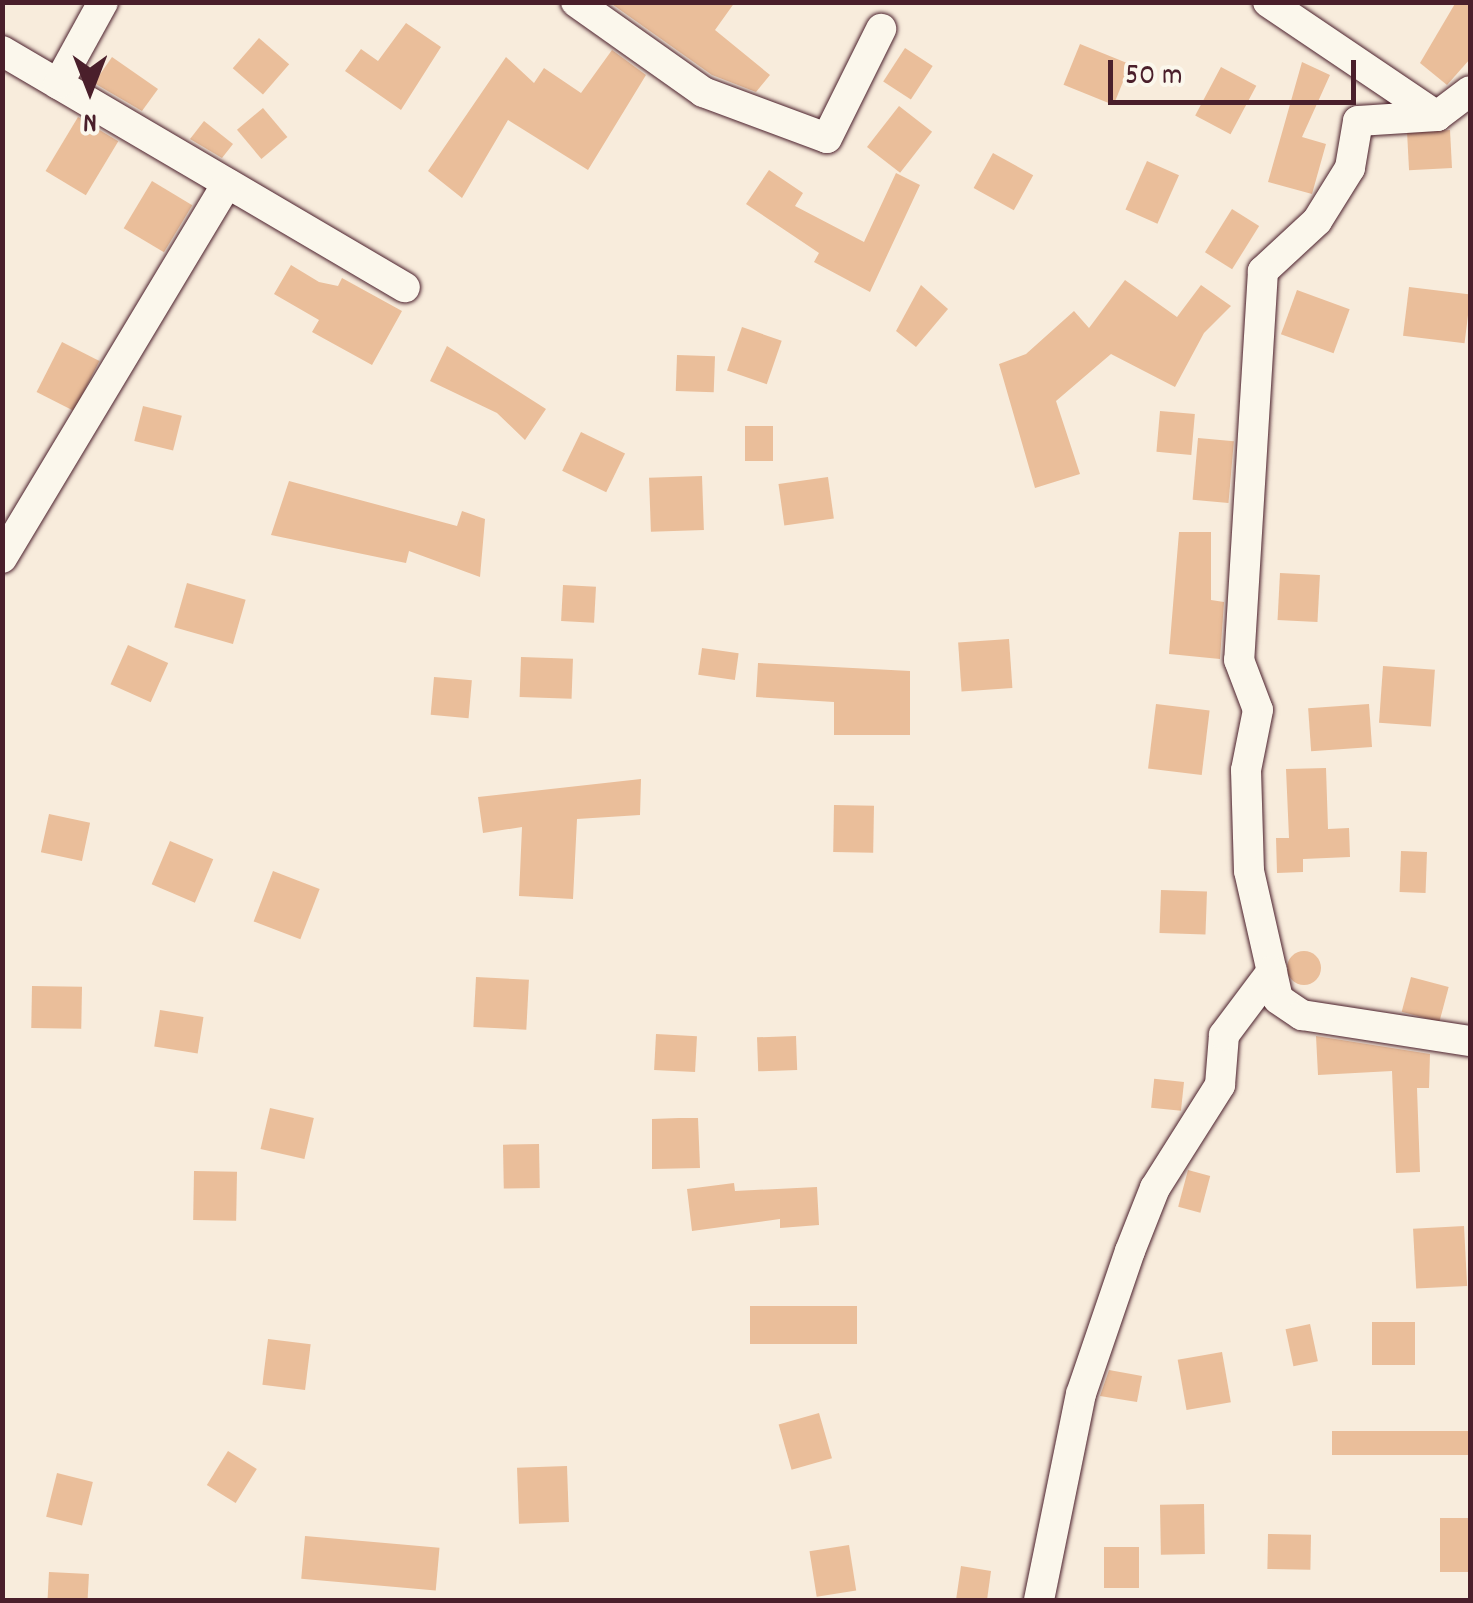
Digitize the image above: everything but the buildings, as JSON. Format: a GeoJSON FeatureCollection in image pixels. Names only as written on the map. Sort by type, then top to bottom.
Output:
{"type":"FeatureCollection","features":[{"type":"Feature","properties":{"kind":"street"},"geometry":{"type":"LineString","coordinates":[[58,84],[104,2]]}},
{"type":"Feature","properties":{"kind":"street"},"geometry":{"type":"LineString","coordinates":[[576,2],[703,92],[827,138],[882,30]]}},
{"type":"Feature","properties":{"kind":"street"},"geometry":{"type":"LineString","coordinates":[[1268,2],[1437,116]]}},
{"type":"Feature","properties":{"kind":"street"},"geometry":{"type":"LineString","coordinates":[[2,51],[405,287]]}},
{"type":"Feature","properties":{"kind":"street"},"geometry":{"type":"LineString","coordinates":[[1470,90],[1437,116],[1358,121],[1350,168],[1318,221],[1263,271],[1239,660],[1258,710],[1246,770],[1249,872],[1278,999],[1302,1014],[1470,1041]]}},
{"type":"Feature","properties":{"kind":"street"},"geometry":{"type":"LineString","coordinates":[[2,558],[227,183]]}},
{"type":"Feature","properties":{"kind":"street"},"geometry":{"type":"LineString","coordinates":[[1039,1600],[1081,1394],[1130,1250],[1155,1188],[1220,1085],[1224,1035],[1272,971]]}}]}
